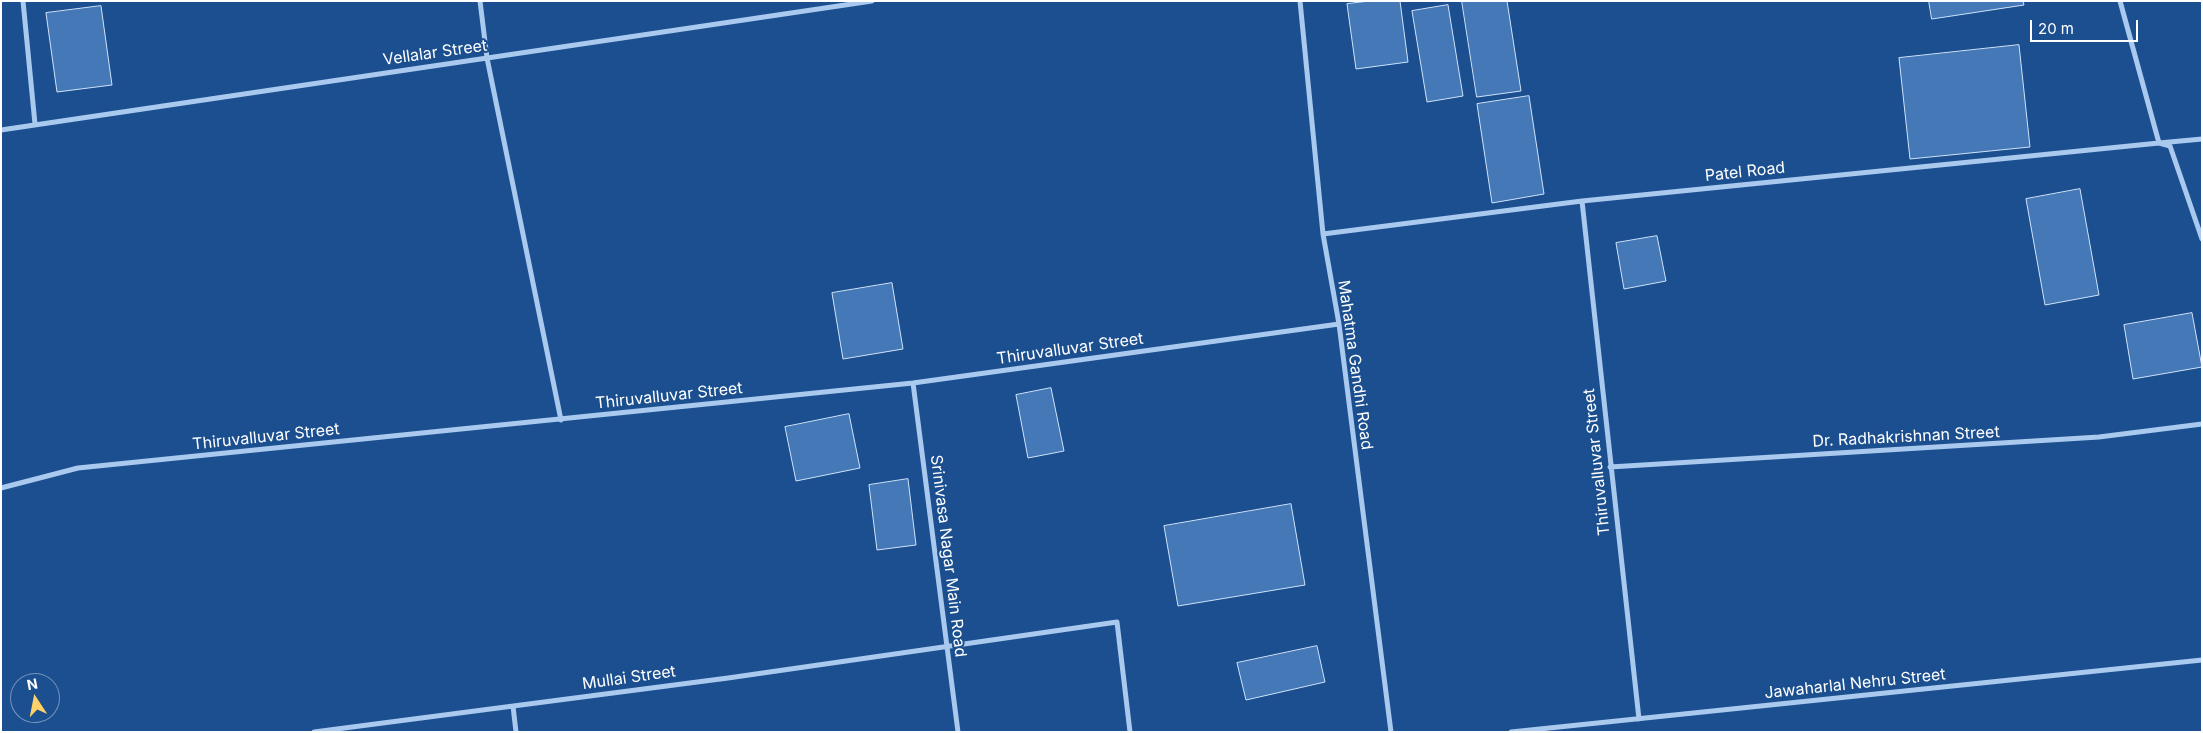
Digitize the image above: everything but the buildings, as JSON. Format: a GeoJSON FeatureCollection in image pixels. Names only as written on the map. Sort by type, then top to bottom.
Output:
{"type":"FeatureCollection","features":[{"type":"Feature","properties":{"kind":"street"},"geometry":{"type":"LineString","coordinates":[[23,1],[36,124]]}},
{"type":"Feature","properties":{"kind":"street"},"geometry":{"type":"LineString","coordinates":[[480,1],[487,58],[561,420]]}},
{"type":"Feature","properties":{"kind":"street","name":"Vellalar Street"},"geometry":{"type":"LineString","coordinates":[[1,130],[487,58],[828,4],[872,1]]}},
{"type":"Feature","properties":{"kind":"street","name":"Mahatma Gandhi Road"},"geometry":{"type":"LineString","coordinates":[[1300,1],[1323,234],[1339,324],[1391,732]]}},
{"type":"Feature","properties":{"kind":"street"},"geometry":{"type":"LineString","coordinates":[[2120,1],[2158,143],[2202,139]]}},
{"type":"Feature","properties":{"kind":"street","name":"Patel Road"},"geometry":{"type":"LineString","coordinates":[[1323,234],[1582,202],[2158,143],[2170,146],[2202,239]]}},
{"type":"Feature","properties":{"kind":"street","name":"Thiruvalluvar Street"},"geometry":{"type":"LineString","coordinates":[[1582,202],[1639,719]]}},
{"type":"Feature","properties":{"kind":"street","name":"Thiruvalluvar Street"},"geometry":{"type":"LineString","coordinates":[[1,488],[78,468],[913,383],[1339,324]]}},
{"type":"Feature","properties":{"kind":"street","name":"Srinivasa Nagar Main Road"},"geometry":{"type":"LineString","coordinates":[[913,383],[958,732]]}},
{"type":"Feature","properties":{"kind":"street","name":"Dr. Radhakrishnan Street"},"geometry":{"type":"LineString","coordinates":[[1610,467],[2100,437],[2202,424]]}},
{"type":"Feature","properties":{"kind":"street","name":"Mullai Street"},"geometry":{"type":"LineString","coordinates":[[314,732],[947,648],[1117,622],[1130,732]]}},
{"type":"Feature","properties":{"kind":"street","name":"Jawaharlal Nehru Street"},"geometry":{"type":"LineString","coordinates":[[1511,732],[2202,660]]}},
{"type":"Feature","properties":{"kind":"street"},"geometry":{"type":"LineString","coordinates":[[513,706],[516,732]]}}]}
